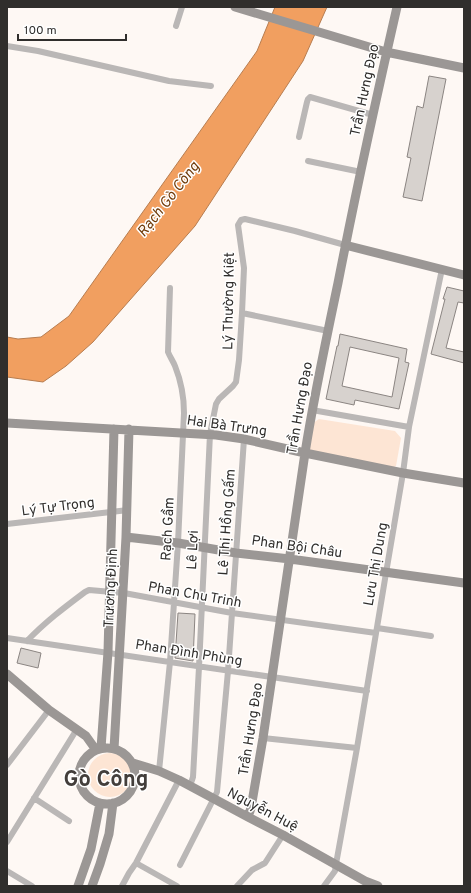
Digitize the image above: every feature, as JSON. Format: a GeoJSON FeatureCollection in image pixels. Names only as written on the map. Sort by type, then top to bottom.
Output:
{"type":"FeatureCollection","features":[{"type":"Feature","properties":{"kind":"street"},"geometry":{"type":"LineString","coordinates":[[176,26],[182,7]]}},
{"type":"Feature","properties":{"kind":"street"},"geometry":{"type":"LineString","coordinates":[[235,7],[386,52],[464,68]]}},
{"type":"Feature","properties":{"kind":"street","name":"Trần Hưng Đạo"},"geometry":{"type":"LineString","coordinates":[[248,818],[263,738],[312,410],[386,52],[397,7]]}},
{"type":"Feature","properties":{"kind":"street"},"geometry":{"type":"LineString","coordinates":[[7,46],[38,51],[169,80],[211,86]]}},
{"type":"Feature","properties":{"kind":"street"},"geometry":{"type":"LineString","coordinates":[[299,137],[307,102],[310,98],[373,114]]}},
{"type":"Feature","properties":{"kind":"street"},"geometry":{"type":"LineString","coordinates":[[308,161],[361,172]]}},
{"type":"Feature","properties":{"kind":"street","name":"Lý Thường Kiệt"},"geometry":{"type":"LineString","coordinates":[[210,434],[216,404],[236,382],[239,360],[244,268],[238,229],[239,222],[245,220],[295,231],[346,245]]}},
{"type":"Feature","properties":{"kind":"street"},"geometry":{"type":"LineString","coordinates":[[346,245],[464,275]]}},
{"type":"Feature","properties":{"kind":"street","name":"Lưu Thị Dung"},"geometry":{"type":"LineString","coordinates":[[324,886],[335,871],[367,691],[403,473],[409,427],[442,269]]}},
{"type":"Feature","properties":{"kind":"street","name":"Rạch Gầm"},"geometry":{"type":"LineString","coordinates":[[158,770],[170,662],[178,544],[184,399],[175,367],[168,352],[170,288]]}},
{"type":"Feature","properties":{"kind":"street"},"geometry":{"type":"LineString","coordinates":[[242,313],[328,331]]}},
{"type":"Feature","properties":{"kind":"street"},"geometry":{"type":"LineString","coordinates":[[312,410],[409,427]]}},
{"type":"Feature","properties":{"kind":"street","name":"Hai Bà Trưng"},"geometry":{"type":"LineString","coordinates":[[7,423],[210,434],[244,439],[403,473],[464,483]]}},
{"type":"Feature","properties":{"kind":"street","name":"Trương Định"},"geometry":{"type":"LineString","coordinates":[[98,749],[108,652],[114,429]]}},
{"type":"Feature","properties":{"kind":"street","name":"Trương Định"},"geometry":{"type":"LineString","coordinates":[[114,749],[128,510],[129,429]]}},
{"type":"Feature","properties":{"kind":"street","name":"Lê Lợi"},"geometry":{"type":"LineString","coordinates":[[190,786],[193,778],[210,434]]}},
{"type":"Feature","properties":{"kind":"street","name":"Lê Thị Hồng Gấm"},"geometry":{"type":"LineString","coordinates":[[180,865],[216,792],[228,671],[244,439]]}},
{"type":"Feature","properties":{"kind":"street","name":"Lý Tự Trọng"},"geometry":{"type":"LineString","coordinates":[[7,524],[128,510]]}},
{"type":"Feature","properties":{"kind":"street","name":"Phan Bội Châu"},"geometry":{"type":"LineString","coordinates":[[126,537],[464,583]]}},
{"type":"Feature","properties":{"kind":"street","name":"Phan Chu Trinh"},"geometry":{"type":"LineString","coordinates":[[27,641],[39,628],[89,590],[124,593],[174,603],[280,620],[431,636]]}},
{"type":"Feature","properties":{"kind":"street","name":"Phan Đình Phùng"},"geometry":{"type":"LineString","coordinates":[[7,638],[367,691]]}},
{"type":"Feature","properties":{"kind":"street"},"geometry":{"type":"LineString","coordinates":[[7,674],[49,710],[86,736],[98,749]]}},
{"type":"Feature","properties":{"kind":"street"},"geometry":{"type":"LineString","coordinates":[[7,765],[49,710]]}},
{"type":"Feature","properties":{"kind":"street"},"geometry":{"type":"LineString","coordinates":[[7,842],[77,729]]}},
{"type":"Feature","properties":{"kind":"street"},"geometry":{"type":"LineString","coordinates":[[263,738],[357,748]]}},
{"type":"Feature","properties":{"kind":"street"},"geometry":{"type":"LineString","coordinates":[[98,749],[114,749],[127,755],[133,763],[135,781],[132,790],[126,797],[118,802],[109,804],[100,803],[91,799],[84,792],[80,784],[80,766],[85,758],[98,749]]}},
{"type":"Feature","properties":{"kind":"street","name":"Nguyễn Huệ"},"geometry":{"type":"LineString","coordinates":[[133,763],[158,770],[179,780],[248,818],[283,835],[365,881],[378,886]]}},
{"type":"Feature","properties":{"kind":"street"},"geometry":{"type":"LineString","coordinates":[[122,886],[136,863],[179,780]]}},
{"type":"Feature","properties":{"kind":"street"},"geometry":{"type":"LineString","coordinates":[[34,798],[69,821]]}},
{"type":"Feature","properties":{"kind":"street"},"geometry":{"type":"LineString","coordinates":[[78,886],[91,849],[100,803]]}},
{"type":"Feature","properties":{"kind":"street"},"geometry":{"type":"LineString","coordinates":[[92,886],[109,834],[113,803]]}},
{"type":"Feature","properties":{"kind":"street"},"geometry":{"type":"LineString","coordinates":[[237,886],[252,870],[261,866],[268,860],[283,835]]}},
{"type":"Feature","properties":{"kind":"street"},"geometry":{"type":"LineString","coordinates":[[136,863],[177,886]]}},
{"type":"Feature","properties":{"kind":"street"},"geometry":{"type":"LineString","coordinates":[[7,871],[32,886]]}},
{"type":"Feature","properties":{"kind":"shaded area"},"geometry":{"type":"Polygon","coordinates":[[[319,419],[395,431],[401,438],[396,466],[388,470],[312,454],[308,449],[313,423],[319,419]]]}},
{"type":"Feature","properties":{"kind":"shaded area"},"geometry":{"type":"Polygon","coordinates":[[[106,753],[114,753],[126,759],[132,771],[132,779],[126,791],[114,797],[106,797],[94,791],[88,779],[88,771],[94,759],[106,753]]]}},
{"type":"Feature","properties":{"kind":"water","name":"Rạch Gò Công"},"geometry":{"type":"Polygon","coordinates":[[[275,7],[327,7],[303,61],[195,226],[93,342],[66,366],[43,382],[7,377],[7,337],[18,339],[41,337],[69,316],[257,51],[275,7]]]}},
{"type":"Feature","properties":{"kind":"building"},"geometry":{"type":"Polygon","coordinates":[[[429,76],[446,79],[422,201],[403,197],[411,158],[407,157],[417,106],[423,108],[429,76]]]}},
{"type":"Feature","properties":{"kind":"building"},"geometry":{"type":"Polygon","coordinates":[[[447,287],[464,291],[464,303],[458,302],[446,348],[464,352],[464,363],[431,354],[447,287]]]}},
{"type":"Feature","properties":{"kind":"building"},"geometry":{"type":"Polygon","coordinates":[[[340,334],[407,349],[405,362],[409,363],[399,409],[355,400],[354,405],[326,399],[340,334]],[[350,347],[342,386],[392,397],[399,358],[350,347]]]}},
{"type":"Feature","properties":{"kind":"building"},"geometry":{"type":"Polygon","coordinates":[[[178,613],[195,614],[193,661],[175,658],[178,613]]]}},
{"type":"Feature","properties":{"kind":"building"},"geometry":{"type":"Polygon","coordinates":[[[21,648],[41,653],[38,668],[17,663],[21,648]]]}},
{"type":"Feature","properties":{"kind":"district","name":"Gò Công"},"geometry":{"type":"Point","coordinates":[106,778]}}]}
